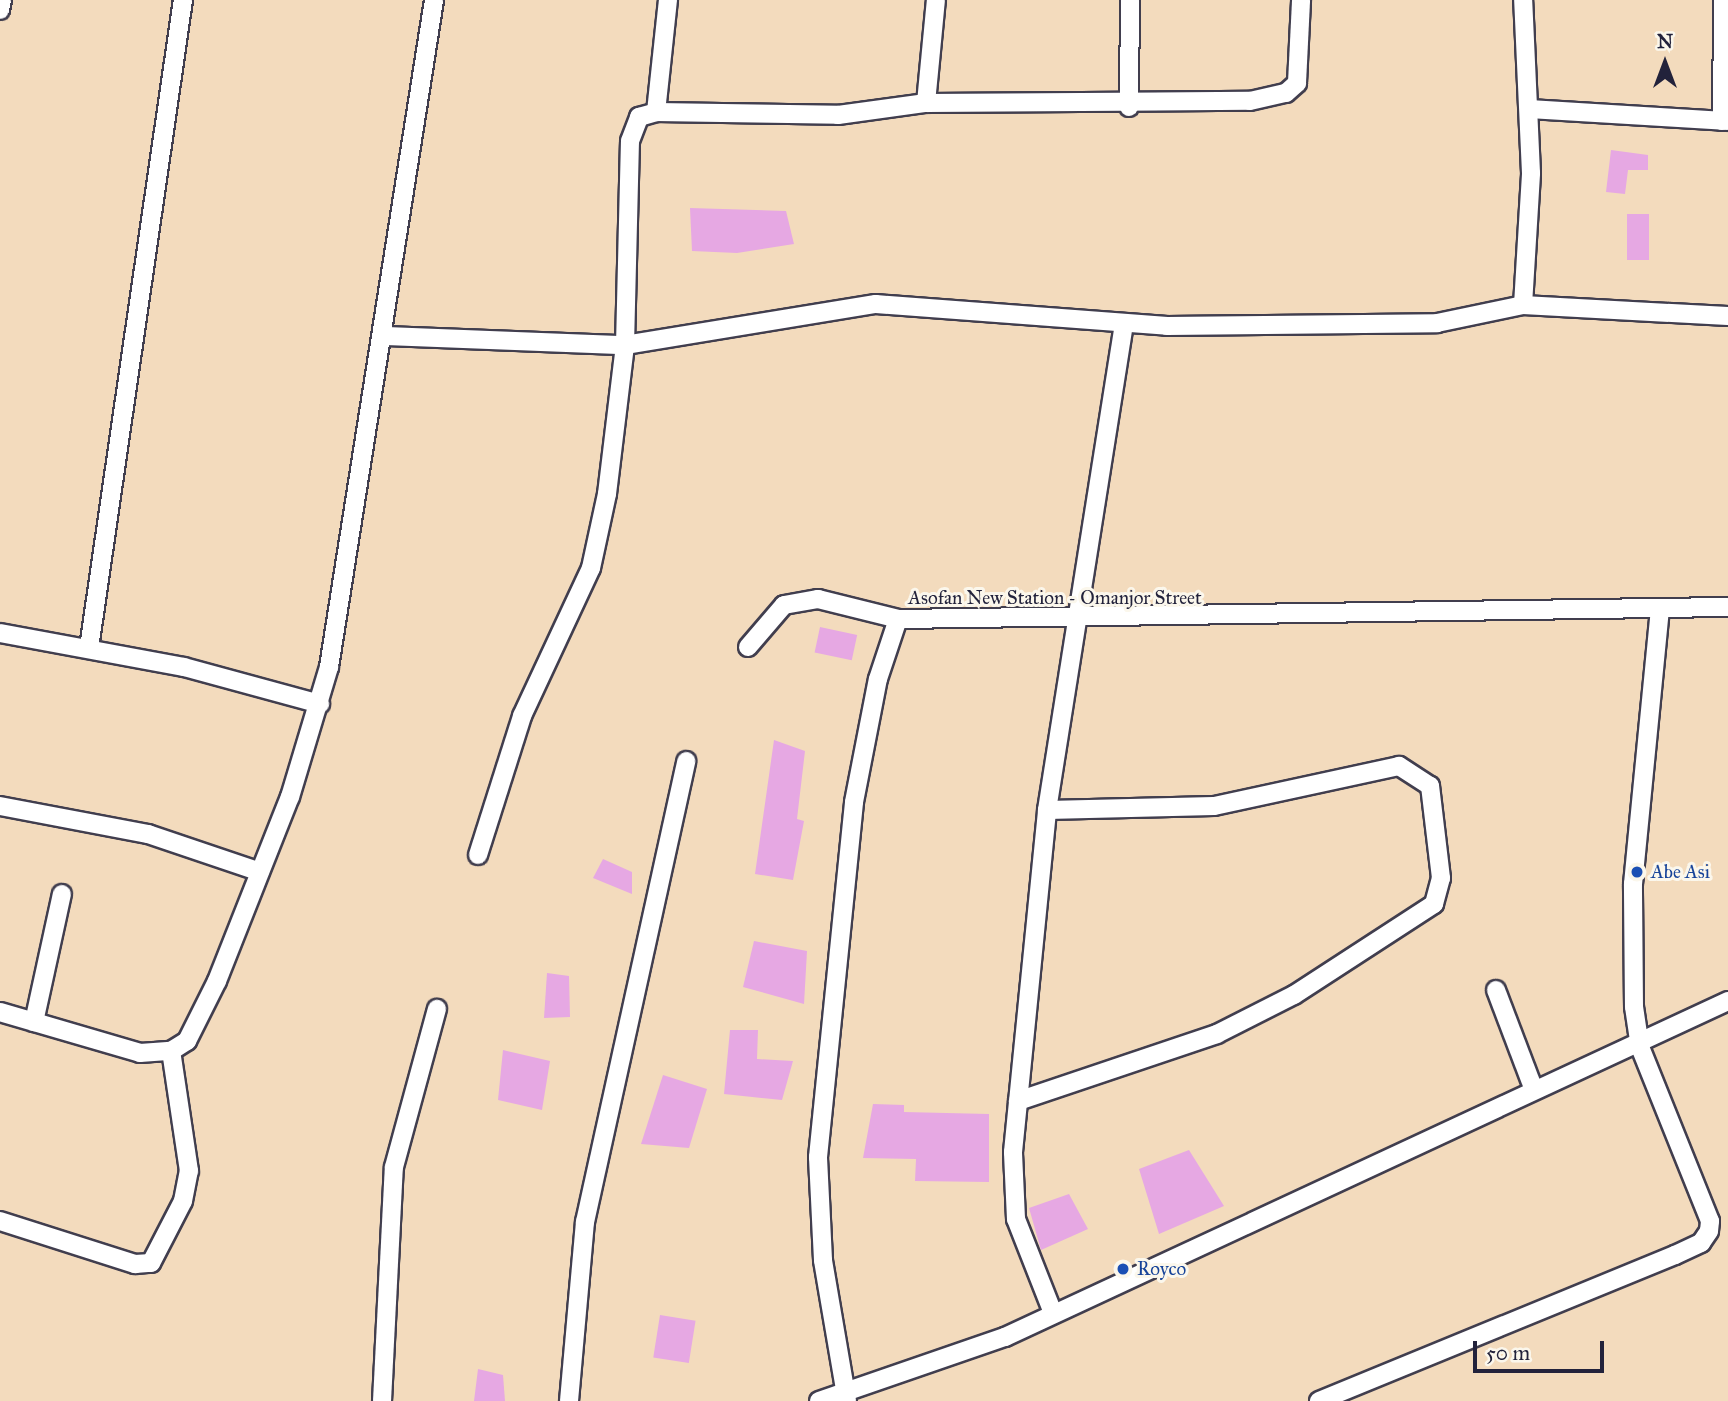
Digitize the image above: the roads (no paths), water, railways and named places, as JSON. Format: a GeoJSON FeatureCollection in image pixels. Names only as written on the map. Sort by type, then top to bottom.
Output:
{"type":"FeatureCollection","features":[{"type":"Feature","properties":{"kind":"street"},"geometry":{"type":"LineString","coordinates":[[0,10],[2,0]]}},
{"type":"Feature","properties":{"kind":"street"},"geometry":{"type":"LineString","coordinates":[[89,648],[183,0]]}},
{"type":"Feature","properties":{"kind":"street"},"geometry":{"type":"LineString","coordinates":[[0,1012],[140,1053],[171,1051],[187,1041],[201,1013],[260,872],[320,704],[386,336],[434,0]]}},
{"type":"Feature","properties":{"kind":"street"},"geometry":{"type":"LineString","coordinates":[[656,112],[668,0]]}},
{"type":"Feature","properties":{"kind":"street"},"geometry":{"type":"LineString","coordinates":[[926,103],[936,0]]}},
{"type":"Feature","properties":{"kind":"street"},"geometry":{"type":"LineString","coordinates":[[1129,107],[1130,0]]}},
{"type":"Feature","properties":{"kind":"street"},"geometry":{"type":"LineString","coordinates":[[478,855],[522,716],[591,568],[615,453],[625,345],[632,125],[656,112],[838,116],[926,103],[1129,107],[1250,102],[1286,93],[1297,83],[1301,0]]}},
{"type":"Feature","properties":{"kind":"street"},"geometry":{"type":"LineString","coordinates":[[1523,0],[1530,109],[1523,305]]}},
{"type":"Feature","properties":{"kind":"street"},"geometry":{"type":"LineString","coordinates":[[1530,109],[1725,121],[1723,0]]}},
{"type":"Feature","properties":{"kind":"street"},"geometry":{"type":"LineString","coordinates":[[386,336],[625,345],[876,304],[1124,324],[1437,323],[1523,305],[1728,316]]}},
{"type":"Feature","properties":{"kind":"street"},"geometry":{"type":"LineString","coordinates":[[1053,1313],[1016,1219],[1018,1101],[1047,810],[1073,621],[1124,324]]}},
{"type":"Feature","properties":{"kind":"street"},"geometry":{"type":"LineString","coordinates":[[748,647],[784,605],[818,599],[898,619]]}},
{"type":"Feature","properties":{"kind":"street","name":"Asofan New Station - Omanjor Street"},"geometry":{"type":"LineString","coordinates":[[846,1398],[818,1217],[818,1157],[854,802],[878,679],[898,619],[1073,621],[1278,618],[1458,606],[1660,609],[1728,607]]}},
{"type":"Feature","properties":{"kind":"street"},"geometry":{"type":"LineString","coordinates":[[1319,1401],[1701,1243],[1710,1221],[1640,1047],[1633,884],[1660,609]]}},
{"type":"Feature","properties":{"kind":"street"},"geometry":{"type":"LineString","coordinates":[[0,633],[89,648],[320,704]]}},
{"type":"Feature","properties":{"kind":"street"},"geometry":{"type":"LineString","coordinates":[[569,1401],[585,1222],[686,761]]}},
{"type":"Feature","properties":{"kind":"street"},"geometry":{"type":"LineString","coordinates":[[1018,1101],[1206,1038],[1294,995],[1434,904],[1441,878],[1440,824],[1430,786],[1399,766],[1214,806],[1047,810]]}},
{"type":"Feature","properties":{"kind":"street"},"geometry":{"type":"LineString","coordinates":[[0,806],[148,834],[260,872]]}},
{"type":"Feature","properties":{"kind":"street"},"geometry":{"type":"LineString","coordinates":[[34,1022],[62,894]]}},
{"type":"Feature","properties":{"kind":"street"},"geometry":{"type":"LineString","coordinates":[[1496,990],[1534,1090]]}},
{"type":"Feature","properties":{"kind":"street"},"geometry":{"type":"LineString","coordinates":[[819,1401],[846,1398],[1053,1313],[1534,1090],[1640,1047],[1728,1001]]}},
{"type":"Feature","properties":{"kind":"street"},"geometry":{"type":"LineString","coordinates":[[382,1401],[394,1167],[437,1009]]}},
{"type":"Feature","properties":{"kind":"street"},"geometry":{"type":"LineString","coordinates":[[0,1221],[135,1264],[151,1263],[183,1201],[189,1171],[171,1051]]}},
{"type":"Feature","properties":{"kind":"place","name":"Abe Asi"},"geometry":{"type":"Point","coordinates":[1637,872]}},
{"type":"Feature","properties":{"kind":"place","name":"Royco"},"geometry":{"type":"Point","coordinates":[1123,1269]}}]}
